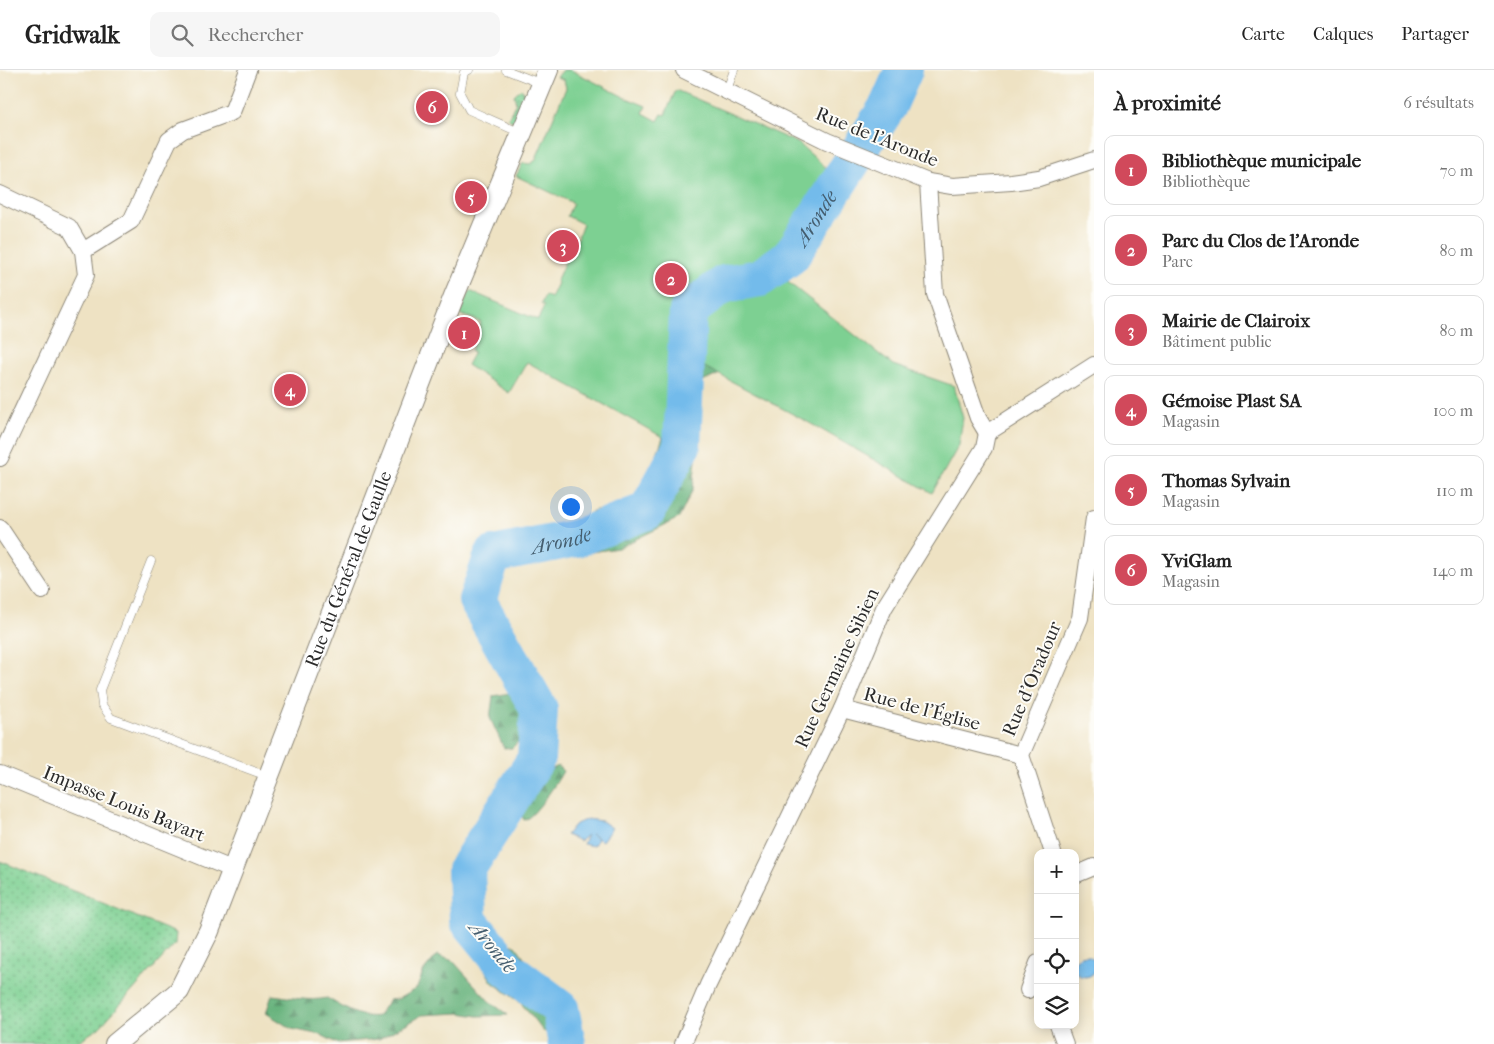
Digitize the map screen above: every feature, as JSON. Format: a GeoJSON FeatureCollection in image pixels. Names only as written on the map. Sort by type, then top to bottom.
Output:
{"type":"FeatureCollection","features":[{"type":"Feature","properties":{"kind":"street"},"geometry":{"type":"LineString","coordinates":[[83,251],[131,221],[169,140],[183,130],[232,112],[248,70]]}},
{"type":"Feature","properties":{"kind":"street","name":"Rue de l'Aronde"},"geometry":{"type":"LineString","coordinates":[[684,70],[728,90],[827,141],[928,182],[952,186],[1011,182],[1039,178],[1094,160]]}},
{"type":"Feature","properties":{"kind":"street","name":"Rue du Général de Gaulle"},"geometry":{"type":"LineString","coordinates":[[115,1044],[179,990],[209,932],[389,461],[478,236],[545,77]]}},
{"type":"Feature","properties":{"kind":"street"},"geometry":{"type":"LineString","coordinates":[[928,182],[935,294],[978,418],[987,433],[1094,365]]}},
{"type":"Feature","properties":{"kind":"street"},"geometry":{"type":"LineString","coordinates":[[0,194],[69,227],[83,251],[86,275],[0,458]]}},
{"type":"Feature","properties":{"kind":"street","name":"Rue Germaine Sibien"},"geometry":{"type":"LineString","coordinates":[[683,1044],[712,976],[842,709],[884,608],[984,448],[987,433]]}},
{"type":"Feature","properties":{"kind":"street","name":"Rue d'Oradour"},"geometry":{"type":"LineString","coordinates":[[1052,849],[1021,755],[1087,619],[1094,518]]}},
{"type":"Feature","properties":{"kind":"street"},"geometry":{"type":"LineString","coordinates":[[0,528],[42,591]]}},
{"type":"Feature","properties":{"kind":"street","name":"Rue de l'Église"},"geometry":{"type":"LineString","coordinates":[[842,709],[1021,755]]}},
{"type":"Feature","properties":{"kind":"street","name":"Impasse Louis Bayart"},"geometry":{"type":"LineString","coordinates":[[0,774],[234,870]]}},
{"type":"Feature","properties":{"kind":"street"},"geometry":{"type":"LineString","coordinates":[[1079,873],[1094,867]]}},
{"type":"Feature","properties":{"kind":"street"},"geometry":{"type":"LineString","coordinates":[[1028,990],[1034,974]]}},
{"type":"Feature","properties":{"kind":"street"},"geometry":{"type":"LineString","coordinates":[[1059,1029],[1065,1044]]}},
{"type":"Feature","properties":{"kind":"lane"},"geometry":{"type":"LineString","coordinates":[[469,70],[464,72],[460,93],[469,110],[521,133]]}},
{"type":"Feature","properties":{"kind":"lane"},"geometry":{"type":"LineString","coordinates":[[506,70],[545,77]]}},
{"type":"Feature","properties":{"kind":"lane"},"geometry":{"type":"LineString","coordinates":[[728,90],[734,70]]}},
{"type":"Feature","properties":{"kind":"lane"},"geometry":{"type":"LineString","coordinates":[[151,562],[100,690],[102,705],[111,718],[269,777]]}},
{"type":"Feature","properties":{"kind":"green space"},"geometry":{"type":"Polygon","coordinates":[[[563,70],[571,70],[646,106],[643,113],[658,121],[662,114],[665,115],[676,90],[798,143],[831,172],[797,226],[772,253],[780,276],[893,365],[954,386],[963,418],[959,445],[932,493],[815,426],[673,350],[672,367],[677,445],[527,362],[509,393],[467,365],[474,352],[471,351],[481,322],[459,314],[470,291],[538,320],[544,306],[541,304],[545,295],[551,298],[558,283],[556,282],[570,250],[573,251],[583,224],[567,216],[573,203],[516,176],[523,163],[530,164],[535,161],[566,88],[564,80],[557,77],[563,70]]]}},
{"type":"Feature","properties":{"kind":"green space"},"geometry":{"type":"Polygon","coordinates":[[[521,88],[525,94],[515,120],[511,121],[508,118],[516,103],[514,95],[521,88]]]}},
{"type":"Feature","properties":{"kind":"green space"},"geometry":{"type":"Polygon","coordinates":[[[655,347],[746,362],[698,384],[700,420],[693,489],[679,518],[618,548],[531,561],[528,540],[532,534],[554,526],[576,526],[594,510],[617,511],[645,492],[646,483],[668,424],[655,347]]]}},
{"type":"Feature","properties":{"kind":"green space"},"geometry":{"type":"Polygon","coordinates":[[[487,603],[498,606],[506,623],[519,641],[540,691],[521,739],[512,748],[504,748],[490,718],[493,696],[510,693],[514,688],[505,669],[481,636],[472,617],[479,604],[487,603]]]}},
{"type":"Feature","properties":{"kind":"green space"},"geometry":{"type":"Polygon","coordinates":[[[558,766],[563,771],[556,783],[534,813],[524,820],[519,810],[541,775],[558,766]]]}},
{"type":"Feature","properties":{"kind":"green space"},"geometry":{"type":"Polygon","coordinates":[[[517,776],[526,786],[517,804],[500,825],[487,825],[499,795],[517,776]]]}},
{"type":"Feature","properties":{"kind":"green space"},"geometry":{"type":"Polygon","coordinates":[[[0,861],[176,933],[175,944],[99,1028],[74,1044],[0,1044],[0,861]]]}},
{"type":"Feature","properties":{"kind":"green space"},"geometry":{"type":"Polygon","coordinates":[[[480,909],[498,937],[516,946],[540,980],[560,994],[575,1019],[575,1027],[570,1027],[545,992],[495,946],[482,923],[480,909]]]}},
{"type":"Feature","properties":{"kind":"green space"},"geometry":{"type":"Polygon","coordinates":[[[437,955],[453,961],[489,1001],[508,1015],[478,1016],[460,1013],[422,1015],[379,1039],[337,1043],[321,1035],[292,1029],[266,1013],[272,995],[307,999],[327,998],[358,1014],[378,1016],[389,1000],[398,999],[417,988],[423,972],[437,955]]]}},
{"type":"Feature","properties":{"kind":"green space"},"geometry":{"type":"Polygon","coordinates":[[[483,958],[506,979],[544,1008],[551,1021],[548,1033],[543,1031],[520,1002],[492,982],[480,961],[483,958]]]}},
{"type":"Feature","properties":{"kind":"water"},"geometry":{"type":"Polygon","coordinates":[[[587,819],[602,821],[612,828],[602,841],[591,834],[598,839],[593,846],[583,844],[587,835],[580,841],[566,835],[574,825],[587,819]]]}},
{"type":"Feature","properties":{"kind":"water"},"geometry":{"type":"Polygon","coordinates":[[[1089,956],[1096,966],[1093,974],[1085,977],[1079,975],[1079,957],[1089,956]]]}},
{"type":"Feature","properties":{"kind":"waterway","name":"Aronde"},"geometry":{"type":"LineString","coordinates":[[567,1044],[560,1008],[508,969],[468,920],[466,870],[536,759],[539,709],[477,600],[493,555],[577,538],[647,511],[682,446],[688,311],[724,284],[760,278],[791,256],[888,106],[904,70]]}},
{"type":"Feature","properties":{"kind":"place","name":"YviGlam"},"geometry":{"type":"Point","coordinates":[432,107]}},
{"type":"Feature","properties":{"kind":"place","name":"Thomas Sylvain"},"geometry":{"type":"Point","coordinates":[471,197]}},
{"type":"Feature","properties":{"kind":"place","name":"Mairie de Clairoix"},"geometry":{"type":"Point","coordinates":[563,246]}},
{"type":"Feature","properties":{"kind":"place","name":"Parc du Clos de l'Aronde"},"geometry":{"type":"Point","coordinates":[671,279]}},
{"type":"Feature","properties":{"kind":"place","name":"Bibliothèque municipale"},"geometry":{"type":"Point","coordinates":[464,333]}},
{"type":"Feature","properties":{"kind":"place","name":"Gémoise Plast SA"},"geometry":{"type":"Point","coordinates":[290,390]}}]}
